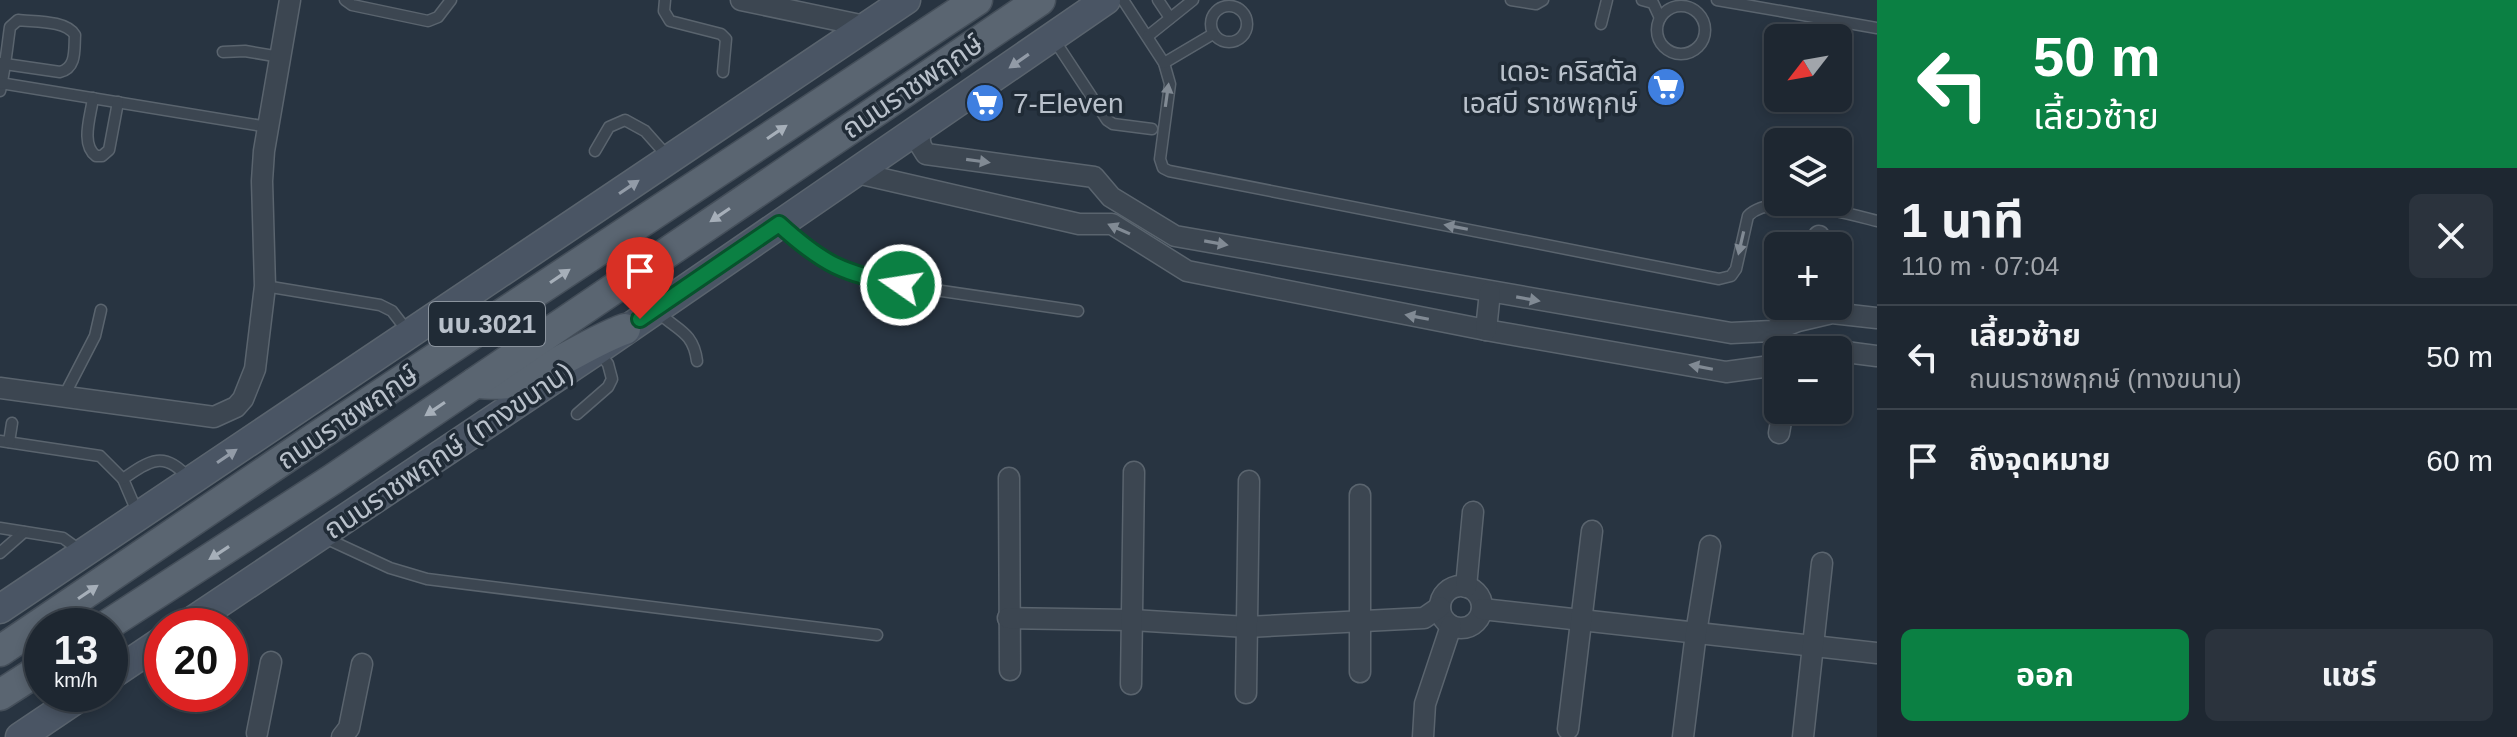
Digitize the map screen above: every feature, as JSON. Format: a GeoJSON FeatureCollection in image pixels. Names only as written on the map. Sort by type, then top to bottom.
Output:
{"type":"FeatureCollection","features":[{"type":"Feature","properties":{"kind":"main road","name":"นบ.3021"},"geometry":{"type":"LineString","coordinates":[[0,609],[906,0]]}},
{"type":"Feature","properties":{"kind":"main road","name":"ถนนราชพฤกษ์"},"geometry":{"type":"LineString","coordinates":[[0,651],[315,438],[977,0]]}},
{"type":"Feature","properties":{"kind":"main road","name":"ถนนราชพฤกษ์"},"geometry":{"type":"LineString","coordinates":[[128,612],[333,479],[1040,0]]}},
{"type":"Feature","properties":{"kind":"main road","name":"ถนนราชพฤกษ์ (ทางขนาน)"},"geometry":{"type":"LineString","coordinates":[[212,608],[597,350],[1106,0]]}},
{"type":"Feature","properties":{"kind":"main road"},"geometry":{"type":"LineString","coordinates":[[474,383],[505,384],[625,329]]}},
{"type":"Feature","properties":{"kind":"main road"},"geometry":{"type":"LineString","coordinates":[[0,695],[24,680]]}},
{"type":"Feature","properties":{"kind":"main road"},"geometry":{"type":"LineString","coordinates":[[20,737],[57,712]]}},
{"type":"Feature","properties":{"kind":"street"},"geometry":{"type":"LineString","coordinates":[[0,388],[214,417],[226,413],[243,399],[252,379],[265,286],[262,181],[290,0]]}},
{"type":"Feature","properties":{"kind":"street"},"geometry":{"type":"LineString","coordinates":[[741,0],[865,26]]}},
{"type":"Feature","properties":{"kind":"street"},"geometry":{"type":"LineString","coordinates":[[918,131],[926,154],[1094,177],[1111,197],[1175,236],[1731,333],[1772,331],[1790,320]]}},
{"type":"Feature","properties":{"kind":"street"},"geometry":{"type":"LineString","coordinates":[[857,173],[1079,224],[1112,224],[1187,271],[1486,330],[1726,372],[1764,367]]}},
{"type":"Feature","properties":{"kind":"street"},"geometry":{"type":"LineString","coordinates":[[1486,330],[1490,292]]}},
{"type":"Feature","properties":{"kind":"street"},"geometry":{"type":"LineString","coordinates":[[1852,315],[1877,318]]}},
{"type":"Feature","properties":{"kind":"street"},"geometry":{"type":"LineString","coordinates":[[1852,353],[1877,356]]}},
{"type":"Feature","properties":{"kind":"street"},"geometry":{"type":"LineString","coordinates":[[1779,433],[1781,424]]}},
{"type":"Feature","properties":{"kind":"street"},"geometry":{"type":"LineString","coordinates":[[1131,684],[1134,472]]}},
{"type":"Feature","properties":{"kind":"street"},"geometry":{"type":"LineString","coordinates":[[1009,478],[1010,670]]}},
{"type":"Feature","properties":{"kind":"street"},"geometry":{"type":"LineString","coordinates":[[1246,693],[1249,481]]}},
{"type":"Feature","properties":{"kind":"street"},"geometry":{"type":"LineString","coordinates":[[1360,495],[1360,672]]}},
{"type":"Feature","properties":{"kind":"street"},"geometry":{"type":"LineString","coordinates":[[1466,587],[1473,512]]}},
{"type":"Feature","properties":{"kind":"street"},"geometry":{"type":"LineString","coordinates":[[1568,729],[1592,531]]}},
{"type":"Feature","properties":{"kind":"street"},"geometry":{"type":"LineString","coordinates":[[1683,737],[1710,546]]}},
{"type":"Feature","properties":{"kind":"street"},"geometry":{"type":"LineString","coordinates":[[1803,737],[1822,563]]}},
{"type":"Feature","properties":{"kind":"street"},"geometry":{"type":"LineString","coordinates":[[1466,587],[1476,593],[1482,609],[1471,626],[1457,628],[1443,618],[1440,607],[1448,590],[1466,587]]}},
{"type":"Feature","properties":{"kind":"street"},"geometry":{"type":"LineString","coordinates":[[1008,618],[1132,620],[1247,627],[1424,618],[1440,607]]}},
{"type":"Feature","properties":{"kind":"street"},"geometry":{"type":"LineString","coordinates":[[1482,609],[1877,653]]}},
{"type":"Feature","properties":{"kind":"street"},"geometry":{"type":"LineString","coordinates":[[1423,737],[1425,704],[1451,626]]}},
{"type":"Feature","properties":{"kind":"street"},"geometry":{"type":"LineString","coordinates":[[263,736],[271,662]]}},
{"type":"Feature","properties":{"kind":"street"},"geometry":{"type":"LineString","coordinates":[[342,737],[349,728],[362,664]]}},
{"type":"Feature","properties":{"kind":"lane"},"geometry":{"type":"LineString","coordinates":[[345,0],[352,5],[428,21],[438,17],[451,0]]}},
{"type":"Feature","properties":{"kind":"lane"},"geometry":{"type":"LineString","coordinates":[[665,0],[664,11],[670,21],[721,34],[726,39],[723,72]]}},
{"type":"Feature","properties":{"kind":"lane"},"geometry":{"type":"LineString","coordinates":[[1123,0],[1164,63],[1170,84],[1160,159],[1163,168],[1169,171],[1719,279],[1731,276],[1736,269],[1748,216],[1754,210],[1776,204],[1834,210],[1877,221]]}},
{"type":"Feature","properties":{"kind":"lane"},"geometry":{"type":"LineString","coordinates":[[1158,0],[1170,18]]}},
{"type":"Feature","properties":{"kind":"lane"},"geometry":{"type":"LineString","coordinates":[[1148,36],[1193,0]]}},
{"type":"Feature","properties":{"kind":"lane"},"geometry":{"type":"LineString","coordinates":[[1239,9],[1250,0]]}},
{"type":"Feature","properties":{"kind":"lane"},"geometry":{"type":"LineString","coordinates":[[1511,0],[1536,4],[1543,0]]}},
{"type":"Feature","properties":{"kind":"lane"},"geometry":{"type":"LineString","coordinates":[[1601,24],[1607,0]]}},
{"type":"Feature","properties":{"kind":"lane"},"geometry":{"type":"LineString","coordinates":[[1642,0],[1653,3],[1660,18]]}},
{"type":"Feature","properties":{"kind":"lane"},"geometry":{"type":"LineString","coordinates":[[1717,0],[1877,28]]}},
{"type":"Feature","properties":{"kind":"lane"},"geometry":{"type":"LineString","coordinates":[[1225,5],[1239,9],[1244,14],[1247,28],[1239,40],[1225,42],[1213,34],[1210,27],[1213,13],[1225,5]]}},
{"type":"Feature","properties":{"kind":"lane"},"geometry":{"type":"LineString","coordinates":[[1694,5],[1703,21],[1704,36],[1697,49],[1683,55],[1668,51],[1662,46],[1656,32],[1660,18],[1671,8],[1694,5]]}},
{"type":"Feature","properties":{"kind":"lane"},"geometry":{"type":"LineString","coordinates":[[2,63],[68,71],[72,65],[75,35],[65,26],[15,22],[10,27],[2,63],[1,85],[268,127]]}},
{"type":"Feature","properties":{"kind":"lane"},"geometry":{"type":"LineString","coordinates":[[1164,63],[1213,34]]}},
{"type":"Feature","properties":{"kind":"lane"},"geometry":{"type":"LineString","coordinates":[[1053,38],[1107,120],[1113,124],[1152,129]]}},
{"type":"Feature","properties":{"kind":"lane"},"geometry":{"type":"LineString","coordinates":[[223,52],[245,51],[280,57]]}},
{"type":"Feature","properties":{"kind":"lane"},"geometry":{"type":"LineString","coordinates":[[93,98],[88,147],[96,156],[102,156],[109,150],[118,102]]}},
{"type":"Feature","properties":{"kind":"lane"},"geometry":{"type":"LineString","coordinates":[[595,151],[609,127],[625,120],[645,131],[670,159]]}},
{"type":"Feature","properties":{"kind":"lane"},"geometry":{"type":"LineString","coordinates":[[779,224],[810,252],[848,273],[901,285],[1078,311]]}},
{"type":"Feature","properties":{"kind":"lane"},"geometry":{"type":"LineString","coordinates":[[265,286],[380,305],[392,311],[410,335]]}},
{"type":"Feature","properties":{"kind":"lane"},"geometry":{"type":"LineString","coordinates":[[655,308],[667,321],[684,331],[695,348],[697,361]]}},
{"type":"Feature","properties":{"kind":"lane"},"geometry":{"type":"LineString","coordinates":[[64,396],[95,336],[101,310]]}},
{"type":"Feature","properties":{"kind":"lane"},"geometry":{"type":"LineString","coordinates":[[577,414],[608,387],[612,379],[608,364],[597,350]]}},
{"type":"Feature","properties":{"kind":"lane"},"geometry":{"type":"LineString","coordinates":[[12,423],[5,442],[100,456],[123,479],[139,516]]}},
{"type":"Feature","properties":{"kind":"lane"},"geometry":{"type":"LineString","coordinates":[[123,479],[157,460],[178,466],[190,481]]}},
{"type":"Feature","properties":{"kind":"lane"},"geometry":{"type":"LineString","coordinates":[[0,528],[63,538],[85,554]]}},
{"type":"Feature","properties":{"kind":"lane"},"geometry":{"type":"LineString","coordinates":[[0,553],[24,532]]}},
{"type":"Feature","properties":{"kind":"lane"},"geometry":{"type":"LineString","coordinates":[[320,536],[390,568],[427,579],[877,635]]}},
{"type":"Feature","properties":{"kind":"place","name":"เดอะ คริสตัล เอสบี ราชพฤกษ์"},"geometry":{"type":"Point","coordinates":[1666,87]}},
{"type":"Feature","properties":{"kind":"place","name":"7-Eleven"},"geometry":{"type":"Point","coordinates":[985,103]}},
{"type":"Feature","properties":{"kind":"route"},"geometry":{"type":"LineString","coordinates":[[640,319],[779,224],[810,252],[831,265],[848,273],[901,285]]}}]}
